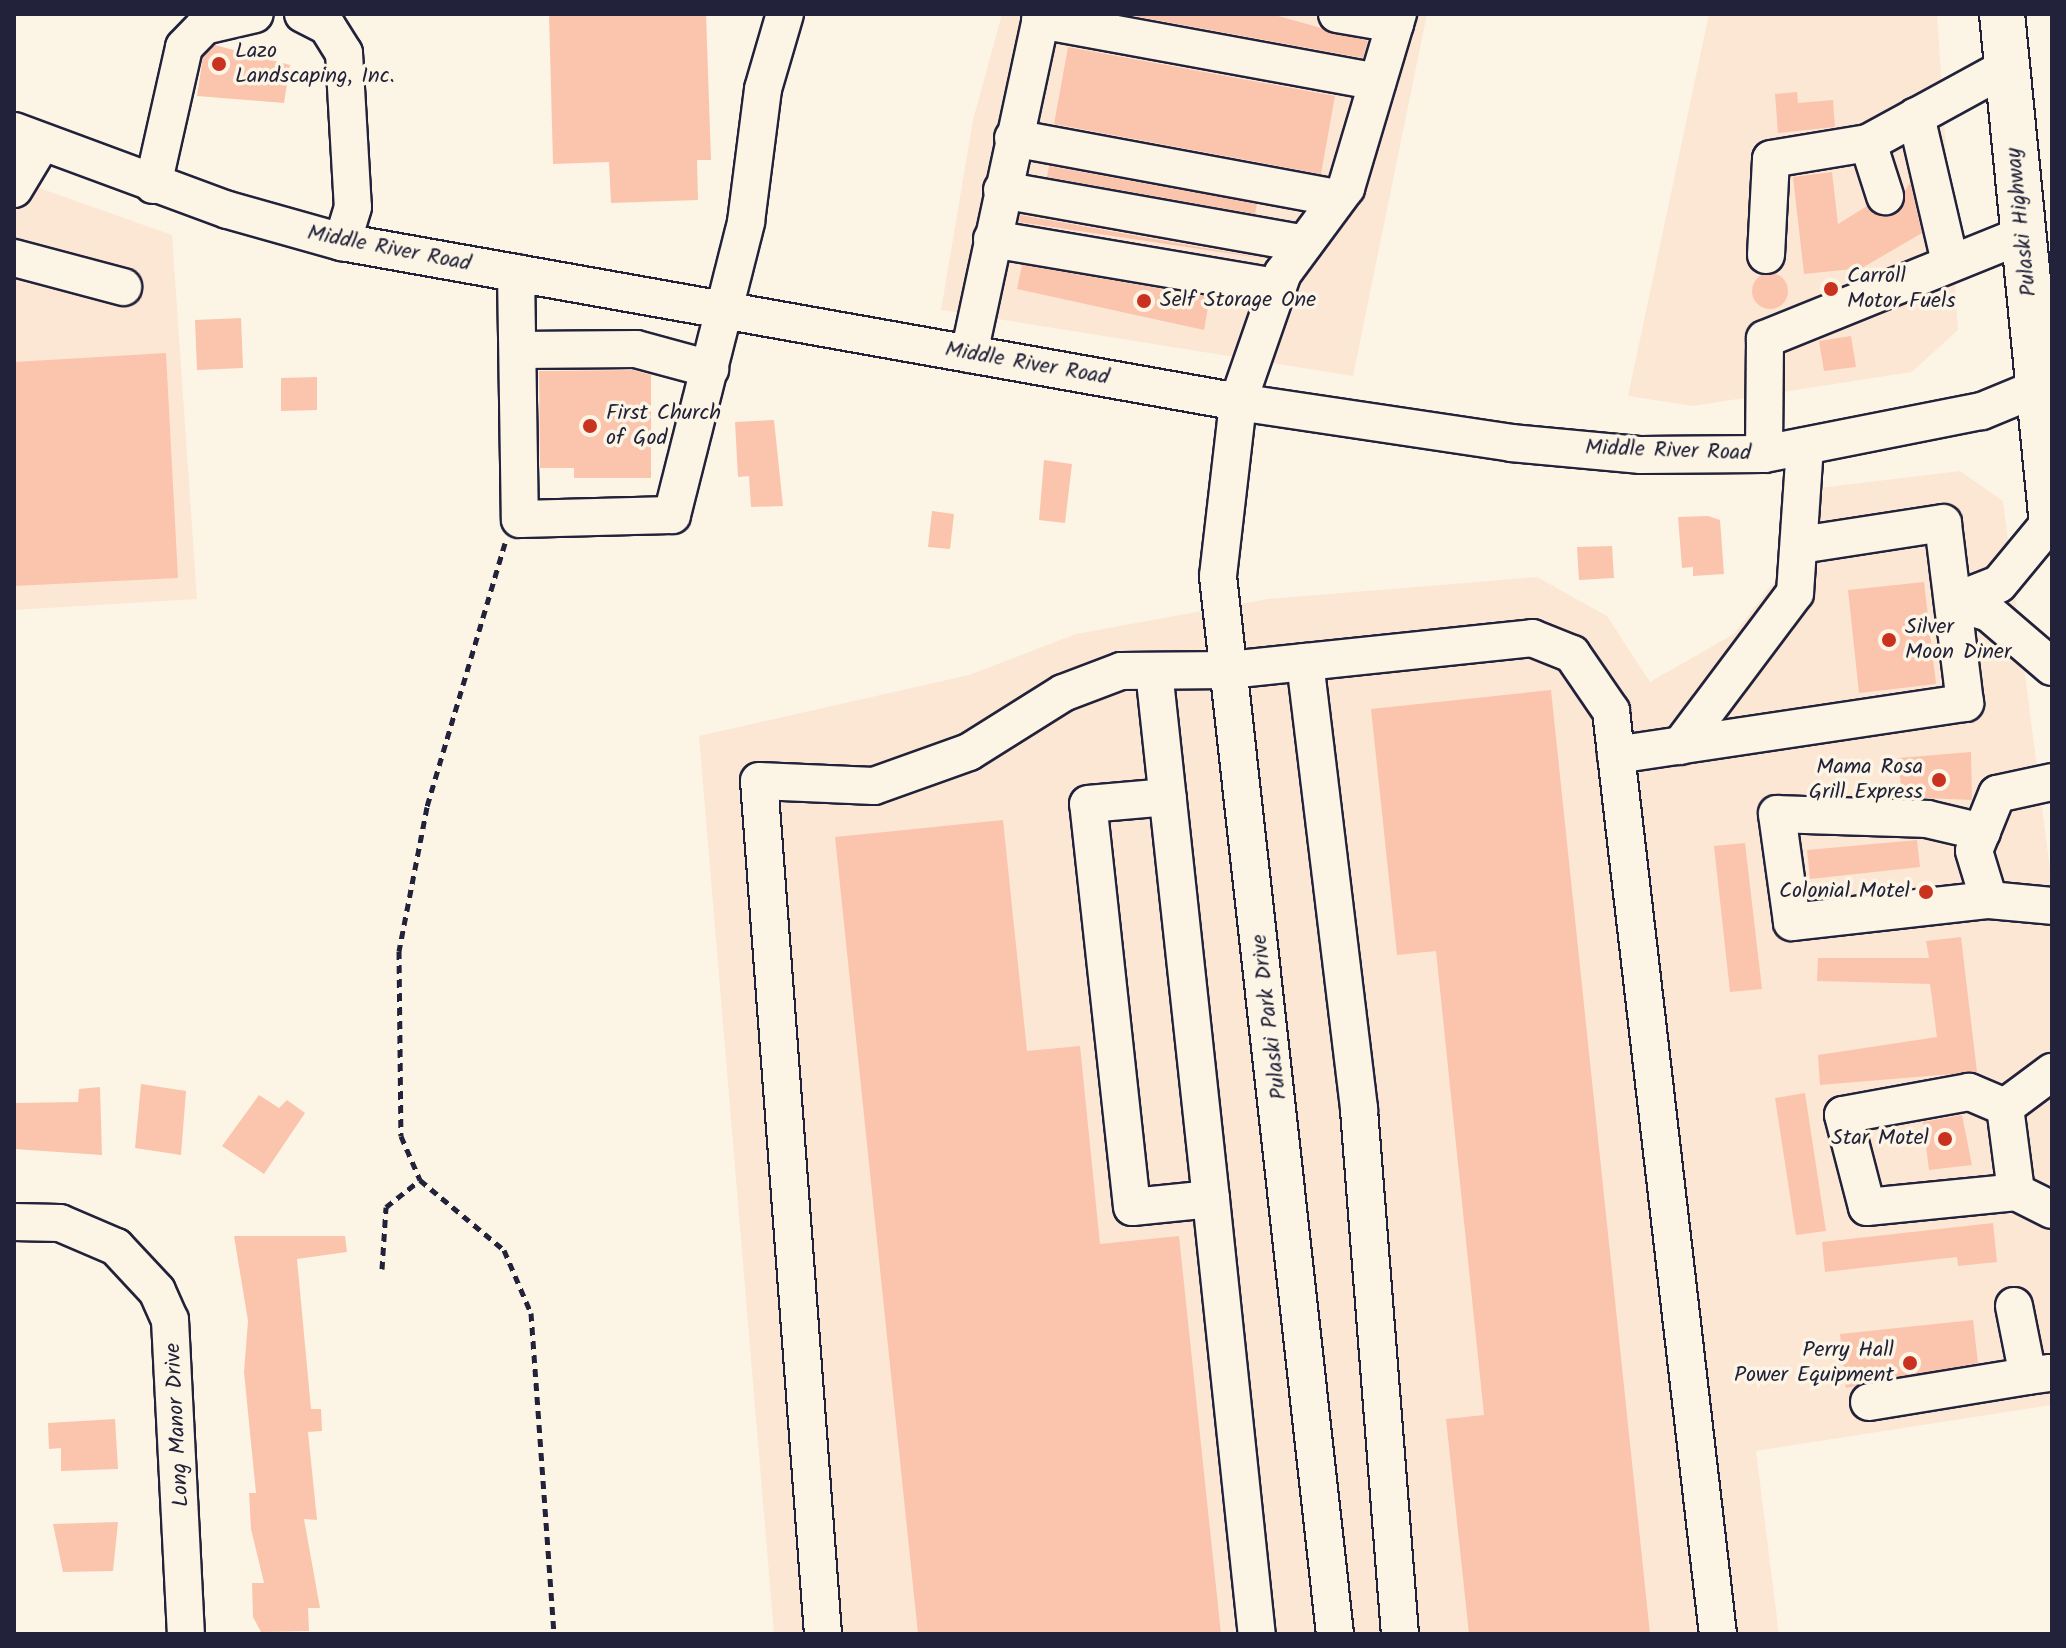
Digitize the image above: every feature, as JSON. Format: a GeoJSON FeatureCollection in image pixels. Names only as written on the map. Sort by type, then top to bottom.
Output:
{"type":"FeatureCollection","features":[{"type":"Feature","properties":{"kind":"highway","name":"Pulaski Highway"},"geometry":{"type":"LineString","coordinates":[[2002,14],[2023,235],[2045,385],[2052,523]]}},
{"type":"Feature","properties":{"kind":"street"},"geometry":{"type":"LineString","coordinates":[[153,185],[184,47],[204,26],[255,14]]}},
{"type":"Feature","properties":{"kind":"street"},"geometry":{"type":"LineString","coordinates":[[303,14],[327,26],[344,53],[353,207],[342,242]]}},
{"type":"Feature","properties":{"kind":"street"},"geometry":{"type":"LineString","coordinates":[[516,273],[520,519],[672,515],[746,222],[763,89],[785,14]]}},
{"type":"Feature","properties":{"kind":"street"},"geometry":{"type":"LineString","coordinates":[[1337,14],[1396,19]]}},
{"type":"Feature","properties":{"kind":"street"},"geometry":{"type":"LineString","coordinates":[[969,354],[1041,17],[1377,82]]}},
{"type":"Feature","properties":{"kind":"street","name":"Pulaski Park Drive"},"geometry":{"type":"LineString","coordinates":[[1335,1634],[1218,576],[1238,402],[1277,287],[1338,198],[1396,19]]}},
{"type":"Feature","properties":{"kind":"street"},"geometry":{"type":"LineString","coordinates":[[1766,255],[1771,159],[1868,143],[2007,67]]}},
{"type":"Feature","properties":{"kind":"street"},"geometry":{"type":"LineString","coordinates":[[1916,116],[1950,262]]}},
{"type":"Feature","properties":{"kind":"street"},"geometry":{"type":"LineString","coordinates":[[14,189],[28,138]]}},
{"type":"Feature","properties":{"kind":"street","name":"Middle River Road"},"geometry":{"type":"LineString","coordinates":[[28,138],[153,185],[342,242],[1238,402],[1511,443],[1641,455],[1764,454],[1982,411],[2045,385]]}},
{"type":"Feature","properties":{"kind":"street"},"geometry":{"type":"LineString","coordinates":[[1013,138],[1338,198]]}},
{"type":"Feature","properties":{"kind":"street"},"geometry":{"type":"LineString","coordinates":[[1868,143],[1885,196]]}},
{"type":"Feature","properties":{"kind":"street"},"geometry":{"type":"LineString","coordinates":[[1002,190],[1304,244]]}},
{"type":"Feature","properties":{"kind":"street"},"geometry":{"type":"LineString","coordinates":[[1764,454],[1765,339],[1905,261],[1950,262],[2023,235]]}},
{"type":"Feature","properties":{"kind":"street"},"geometry":{"type":"LineString","coordinates":[[992,239],[1277,287]]}},
{"type":"Feature","properties":{"kind":"street"},"geometry":{"type":"LineString","coordinates":[[14,258],[123,287]]}},
{"type":"Feature","properties":{"kind":"street"},"geometry":{"type":"LineString","coordinates":[[518,350],[636,349],[710,369]]}},
{"type":"Feature","properties":{"kind":"street"},"geometry":{"type":"LineString","coordinates":[[1680,746],[1795,593],[1801,545],[1805,446]]}},
{"type":"Feature","properties":{"kind":"street"},"geometry":{"type":"LineString","coordinates":[[1616,755],[1965,703],[1943,523],[1801,545]]}},
{"type":"Feature","properties":{"kind":"street"},"geometry":{"type":"LineString","coordinates":[[1953,602],[1999,584],[2052,523]]}},
{"type":"Feature","properties":{"kind":"street"},"geometry":{"type":"LineString","coordinates":[[1953,602],[1989,613],[2052,667]]}},
{"type":"Feature","properties":{"kind":"street"},"geometry":{"type":"LineString","coordinates":[[823,1634],[759,781],[874,786],[969,752],[1063,693],[1121,671],[1229,670],[1479,642],[1551,642],[1601,688],[1616,755],[1718,1634]]}},
{"type":"Feature","properties":{"kind":"street"},"geometry":{"type":"LineString","coordinates":[[1305,662],[1359,1110],[1400,1634]]}},
{"type":"Feature","properties":{"kind":"street"},"geometry":{"type":"LineString","coordinates":[[1154,671],[1257,1634]]}},
{"type":"Feature","properties":{"kind":"street"},"geometry":{"type":"LineString","coordinates":[[1989,900],[1974,851],[1997,794],[2052,782]]}},
{"type":"Feature","properties":{"kind":"street"},"geometry":{"type":"LineString","coordinates":[[1168,797],[1088,804],[1132,1207],[1211,1199]]}},
{"type":"Feature","properties":{"kind":"street"},"geometry":{"type":"LineString","coordinates":[[1982,832],[1927,819],[1777,814],[1792,922],[1989,900],[2052,906]]}},
{"type":"Feature","properties":{"kind":"street"},"geometry":{"type":"LineString","coordinates":[[2005,1107],[2052,1072]]}},
{"type":"Feature","properties":{"kind":"street"},"geometry":{"type":"LineString","coordinates":[[2005,1107],[1969,1092],[1843,1115],[1867,1207],[2016,1192],[2052,1210]]}},
{"type":"Feature","properties":{"kind":"street"},"geometry":{"type":"LineString","coordinates":[[2005,1107],[2016,1192]]}},
{"type":"Feature","properties":{"kind":"street","name":"Long Manor Drive"},"geometry":{"type":"LineString","coordinates":[[14,1222],[60,1223],[116,1247],[139,1267],[170,1320],[186,1634]]}},
{"type":"Feature","properties":{"kind":"street"},"geometry":{"type":"LineString","coordinates":[[1869,1402],[2040,1375],[2014,1306]]}},
{"type":"Feature","properties":{"kind":"path"},"geometry":{"type":"LineString","coordinates":[[520,519],[494,560],[427,807],[399,951],[401,1136],[420,1180],[504,1250],[531,1313],[554,1634]]}},
{"type":"Feature","properties":{"kind":"path"},"geometry":{"type":"LineString","coordinates":[[382,1269],[386,1207],[420,1180]]}},
{"type":"Feature","properties":{"kind":"shaded area"},"geometry":{"type":"Polygon","coordinates":[[[1002,14],[1427,14],[1353,376],[941,310],[973,120],[1002,14]]]}},
{"type":"Feature","properties":{"kind":"shaded area"},"geometry":{"type":"Polygon","coordinates":[[[1709,14],[1937,14],[1958,330],[1912,372],[1693,406],[1628,396],[1709,14]]]}},
{"type":"Feature","properties":{"kind":"shaded area"},"geometry":{"type":"Polygon","coordinates":[[[14,179],[172,235],[197,599],[14,610],[14,179]]]}},
{"type":"Feature","properties":{"kind":"shaded area"},"geometry":{"type":"Polygon","coordinates":[[[1960,471],[2003,501],[2052,885],[2052,1405],[1756,1451],[1779,1634],[774,1634],[699,736],[969,675],[1076,634],[1268,599],[1537,577],[1607,616],[1650,682],[1734,634],[1775,581],[1786,492],[1960,471]]]}},
{"type":"Feature","properties":{"kind":"building"},"geometry":{"type":"Polygon","coordinates":[[[549,14],[706,14],[711,160],[697,160],[698,200],[611,203],[609,162],[553,164],[549,14]]]}},
{"type":"Feature","properties":{"kind":"building"},"geometry":{"type":"Polygon","coordinates":[[[1123,14],[1271,14],[1368,41],[1363,58],[1123,14]]]}},
{"type":"Feature","properties":{"kind":"building"},"geometry":{"type":"Polygon","coordinates":[[[215,45],[290,65],[284,103],[197,96],[203,57],[215,45]]]}},
{"type":"Feature","properties":{"kind":"building"},"geometry":{"type":"Polygon","coordinates":[[[1068,47],[1335,96],[1321,174],[1054,124],[1068,47]]]}},
{"type":"Feature","properties":{"kind":"building"},"geometry":{"type":"Polygon","coordinates":[[[1797,92],[1798,103],[1833,100],[1835,127],[1778,133],[1775,94],[1797,92]]]}},
{"type":"Feature","properties":{"kind":"building"},"geometry":{"type":"Polygon","coordinates":[[[1049,166],[1257,204],[1255,214],[1047,177],[1049,166]]]}},
{"type":"Feature","properties":{"kind":"building"},"geometry":{"type":"Polygon","coordinates":[[[1832,172],[1838,224],[1867,206],[1892,216],[1910,182],[1922,233],[1862,268],[1804,274],[1793,177],[1832,172]]]}},
{"type":"Feature","properties":{"kind":"building"},"geometry":{"type":"Polygon","coordinates":[[[1020,215],[1267,259],[1019,222],[1020,215]]]}},
{"type":"Feature","properties":{"kind":"building","name":"Self Storage One"},"geometry":{"type":"Polygon","coordinates":[[[1022,265],[1210,297],[1204,330],[1017,289],[1022,265]]]}},
{"type":"Feature","properties":{"kind":"building"},"geometry":{"type":"Polygon","coordinates":[[[1770,273],[1783,278],[1788,291],[1783,304],[1770,309],[1757,304],[1752,291],[1757,278],[1770,273]]]}},
{"type":"Feature","properties":{"kind":"building"},"geometry":{"type":"Polygon","coordinates":[[[241,318],[243,368],[197,370],[195,320],[241,318]]]}},
{"type":"Feature","properties":{"kind":"building"},"geometry":{"type":"Polygon","coordinates":[[[1851,336],[1856,367],[1824,371],[1819,341],[1851,336]]]}},
{"type":"Feature","properties":{"kind":"building"},"geometry":{"type":"Polygon","coordinates":[[[166,353],[178,578],[14,586],[14,362],[166,353]]]}},
{"type":"Feature","properties":{"kind":"building","name":"First Church of God"},"geometry":{"type":"Polygon","coordinates":[[[633,370],[651,375],[651,478],[574,478],[574,468],[540,468],[539,371],[633,370]]]}},
{"type":"Feature","properties":{"kind":"building"},"geometry":{"type":"Polygon","coordinates":[[[317,377],[317,410],[281,411],[281,378],[317,377]]]}},
{"type":"Feature","properties":{"kind":"building"},"geometry":{"type":"Polygon","coordinates":[[[774,420],[783,506],[751,507],[749,476],[738,477],[735,422],[774,420]]]}},
{"type":"Feature","properties":{"kind":"building"},"geometry":{"type":"Polygon","coordinates":[[[1044,460],[1072,464],[1065,523],[1039,520],[1044,460]]]}},
{"type":"Feature","properties":{"kind":"building"},"geometry":{"type":"Polygon","coordinates":[[[932,511],[954,514],[950,549],[928,547],[932,511]]]}},
{"type":"Feature","properties":{"kind":"building"},"geometry":{"type":"Polygon","coordinates":[[[1708,516],[1720,520],[1724,574],[1693,576],[1693,567],[1682,568],[1678,517],[1708,516]]]}},
{"type":"Feature","properties":{"kind":"building"},"geometry":{"type":"Polygon","coordinates":[[[1612,546],[1614,578],[1579,580],[1577,547],[1612,546]]]}},
{"type":"Feature","properties":{"kind":"building"},"geometry":{"type":"Polygon","coordinates":[[[1924,582],[1936,684],[1859,693],[1848,590],[1924,582]]]}},
{"type":"Feature","properties":{"kind":"building"},"geometry":{"type":"Polygon","coordinates":[[[1551,690],[1650,1634],[1469,1634],[1446,1419],[1484,1415],[1436,951],[1397,955],[1371,709],[1551,690]]]}},
{"type":"Feature","properties":{"kind":"building","name":"Mama Rosa Grill Express"},"geometry":{"type":"Polygon","coordinates":[[[1971,752],[1972,800],[1902,797],[1898,758],[1971,752]]]}},
{"type":"Feature","properties":{"kind":"building"},"geometry":{"type":"Polygon","coordinates":[[[1003,820],[1027,1051],[1080,1046],[1100,1244],[1179,1236],[1221,1634],[918,1634],[835,837],[1003,820]]]}},
{"type":"Feature","properties":{"kind":"building"},"geometry":{"type":"Polygon","coordinates":[[[1917,840],[1920,867],[1810,879],[1807,850],[1917,840]]]}},
{"type":"Feature","properties":{"kind":"building"},"geometry":{"type":"Polygon","coordinates":[[[1745,843],[1762,989],[1730,992],[1714,846],[1745,843]]]}},
{"type":"Feature","properties":{"kind":"building"},"geometry":{"type":"Polygon","coordinates":[[[1961,937],[1977,1072],[1820,1085],[1818,1055],[1937,1037],[1930,984],[1817,981],[1818,958],[1929,958],[1926,941],[1961,937]]]}},
{"type":"Feature","properties":{"kind":"building"},"geometry":{"type":"Polygon","coordinates":[[[141,1084],[186,1091],[181,1155],[135,1148],[141,1084]]]}},
{"type":"Feature","properties":{"kind":"building"},"geometry":{"type":"Polygon","coordinates":[[[100,1087],[102,1155],[14,1149],[14,1103],[78,1102],[79,1089],[100,1087]]]}},
{"type":"Feature","properties":{"kind":"building"},"geometry":{"type":"Polygon","coordinates":[[[1805,1093],[1826,1231],[1796,1235],[1775,1098],[1805,1093]]]}},
{"type":"Feature","properties":{"kind":"building"},"geometry":{"type":"Polygon","coordinates":[[[259,1095],[279,1108],[287,1100],[305,1113],[264,1174],[222,1146],[259,1095]]]}},
{"type":"Feature","properties":{"kind":"building","name":"Star Motel"},"geometry":{"type":"Polygon","coordinates":[[[1962,1115],[1972,1165],[1929,1170],[1923,1122],[1962,1115]]]}},
{"type":"Feature","properties":{"kind":"building"},"geometry":{"type":"Polygon","coordinates":[[[1993,1223],[1997,1262],[1958,1266],[1957,1257],[1825,1272],[1822,1242],[1993,1223]]]}},
{"type":"Feature","properties":{"kind":"building"},"geometry":{"type":"Polygon","coordinates":[[[234,1236],[345,1236],[347,1252],[297,1259],[311,1409],[321,1409],[322,1431],[308,1432],[317,1520],[304,1519],[320,1608],[308,1608],[309,1631],[261,1632],[253,1617],[252,1583],[264,1583],[251,1529],[249,1493],[256,1493],[244,1372],[248,1321],[234,1236]]]}},
{"type":"Feature","properties":{"kind":"building","name":"Perry Hall Power Equipment"},"geometry":{"type":"Polygon","coordinates":[[[1973,1320],[1978,1363],[1846,1388],[1840,1334],[1973,1320]]]}},
{"type":"Feature","properties":{"kind":"building"},"geometry":{"type":"Polygon","coordinates":[[[115,1419],[118,1469],[61,1471],[61,1448],[49,1449],[48,1423],[115,1419]]]}},
{"type":"Feature","properties":{"kind":"building"},"geometry":{"type":"Polygon","coordinates":[[[118,1522],[113,1571],[63,1572],[53,1524],[118,1522]]]}},
{"type":"Feature","properties":{"kind":"place","name":"Lazo Landscaping, Inc."},"geometry":{"type":"Point","coordinates":[219,64]}},
{"type":"Feature","properties":{"kind":"place","name":"Carroll Motor Fuels"},"geometry":{"type":"Point","coordinates":[1831,289]}},
{"type":"Feature","properties":{"kind":"place","name":"Self Storage One"},"geometry":{"type":"Point","coordinates":[1144,301]}},
{"type":"Feature","properties":{"kind":"place","name":"First Church of God"},"geometry":{"type":"Point","coordinates":[590,426]}},
{"type":"Feature","properties":{"kind":"place","name":"Silver Moon Diner"},"geometry":{"type":"Point","coordinates":[1889,640]}},
{"type":"Feature","properties":{"kind":"place","name":"Mama Rosa Grill Express"},"geometry":{"type":"Point","coordinates":[1939,780]}},
{"type":"Feature","properties":{"kind":"place","name":"Colonial Motel"},"geometry":{"type":"Point","coordinates":[1926,892]}},
{"type":"Feature","properties":{"kind":"place","name":"Star Motel"},"geometry":{"type":"Point","coordinates":[1945,1139]}},
{"type":"Feature","properties":{"kind":"place","name":"Perry Hall Power Equipment"},"geometry":{"type":"Point","coordinates":[1910,1363]}}]}
